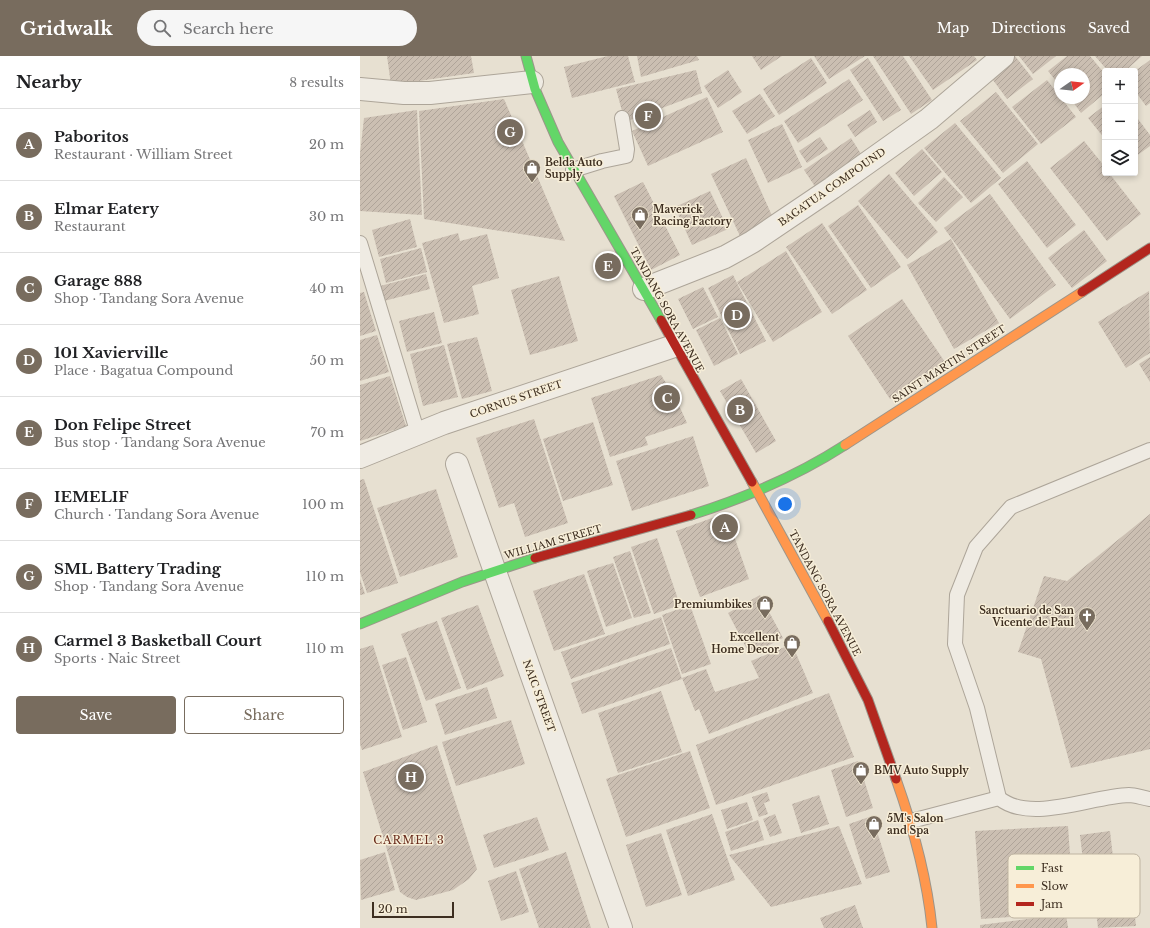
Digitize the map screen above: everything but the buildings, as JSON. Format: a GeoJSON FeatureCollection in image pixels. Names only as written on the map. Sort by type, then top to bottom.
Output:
{"type":"FeatureCollection","features":[{"type":"Feature","properties":{"kind":"main road","name":"TANDANG SORA AVENUE"},"geometry":{"type":"LineString","coordinates":[[528,57],[532,82],[547,119],[573,170],[644,289],[674,346],[757,492],[839,641],[868,700],[911,821],[930,906],[932,928]]}},
{"type":"Feature","properties":{"kind":"main road","name":"SAINT MARTIN STREET"},"geometry":{"type":"LineString","coordinates":[[757,492],[796,475],[824,459],[1150,248]]}},
{"type":"Feature","properties":{"kind":"main road","name":"WILLIAM STREET"},"geometry":{"type":"LineString","coordinates":[[360,624],[494,570],[711,508],[757,492]]}},
{"type":"Feature","properties":{"kind":"street","name":"BAGATUA COMPOUND"},"geometry":{"type":"LineString","coordinates":[[644,289],[725,257],[752,242],[832,188],[929,119],[1003,56]]}},
{"type":"Feature","properties":{"kind":"street"},"geometry":{"type":"LineString","coordinates":[[360,89],[404,93],[430,93],[532,82]]}},
{"type":"Feature","properties":{"kind":"street","name":"CORNUS STREET"},"geometry":{"type":"LineString","coordinates":[[360,457],[452,421],[674,346]]}},
{"type":"Feature","properties":{"kind":"street","name":"NAIC STREET"},"geometry":{"type":"LineString","coordinates":[[456,464],[621,928]]}},
{"type":"Feature","properties":{"kind":"lane"},"geometry":{"type":"LineString","coordinates":[[573,170],[602,161],[626,156],[627,149],[622,118]]}},
{"type":"Feature","properties":{"kind":"lane"},"geometry":{"type":"LineString","coordinates":[[360,243],[418,434]]}},
{"type":"Feature","properties":{"kind":"lane"},"geometry":{"type":"LineString","coordinates":[[1150,450],[1011,506],[976,547],[957,595],[956,644],[977,708],[999,798],[1008,805],[1019,808],[1047,808],[1130,795],[1150,799]]}},
{"type":"Feature","properties":{"kind":"lane"},"geometry":{"type":"LineString","coordinates":[[911,821],[999,798]]}},
{"type":"Feature","properties":{"kind":"traffic: fast"},"geometry":{"type":"LineString","coordinates":[[526,56],[535,89],[558,142],[661,320]]}},
{"type":"Feature","properties":{"kind":"traffic: fast"},"geometry":{"type":"LineString","coordinates":[[691,515],[751,494],[808,467],[845,445]]}},
{"type":"Feature","properties":{"kind":"traffic: fast"},"geometry":{"type":"LineString","coordinates":[[360,624],[462,582],[535,558]]}},
{"type":"Feature","properties":{"kind":"traffic: slow"},"geometry":{"type":"LineString","coordinates":[[845,445],[1082,292]]}},
{"type":"Feature","properties":{"kind":"traffic: slow"},"geometry":{"type":"LineString","coordinates":[[752,482],[828,621]]}},
{"type":"Feature","properties":{"kind":"traffic: slow"},"geometry":{"type":"LineString","coordinates":[[896,779],[908,815],[923,871],[932,928]]}},
{"type":"Feature","properties":{"kind":"traffic: jam"},"geometry":{"type":"LineString","coordinates":[[1082,292],[1150,248]]}},
{"type":"Feature","properties":{"kind":"traffic: jam"},"geometry":{"type":"LineString","coordinates":[[661,320],[752,482]]}},
{"type":"Feature","properties":{"kind":"traffic: jam"},"geometry":{"type":"LineString","coordinates":[[535,558],[691,515]]}},
{"type":"Feature","properties":{"kind":"traffic: jam"},"geometry":{"type":"LineString","coordinates":[[828,621],[868,700],[896,779]]}},
{"type":"Feature","properties":{"kind":"place","name":"IEMELIF"},"geometry":{"type":"Point","coordinates":[648,116]}},
{"type":"Feature","properties":{"kind":"place","name":"SML Battery Trading"},"geometry":{"type":"Point","coordinates":[510,132]}},
{"type":"Feature","properties":{"kind":"place","name":"Belda Auto Supply"},"geometry":{"type":"Point","coordinates":[532,183]}},
{"type":"Feature","properties":{"kind":"place","name":"Maverick Racing Factory"},"geometry":{"type":"Point","coordinates":[640,230]}},
{"type":"Feature","properties":{"kind":"place","name":"Don Felipe Street"},"geometry":{"type":"Point","coordinates":[608,266]}},
{"type":"Feature","properties":{"kind":"place","name":"101 Xavierville"},"geometry":{"type":"Point","coordinates":[737,315]}},
{"type":"Feature","properties":{"kind":"place","name":"Garage 888"},"geometry":{"type":"Point","coordinates":[667,398]}},
{"type":"Feature","properties":{"kind":"place","name":"Elmar Eatery"},"geometry":{"type":"Point","coordinates":[740,410]}},
{"type":"Feature","properties":{"kind":"place","name":"Paboritos"},"geometry":{"type":"Point","coordinates":[725,527]}},
{"type":"Feature","properties":{"kind":"place","name":"Premiumbikes"},"geometry":{"type":"Point","coordinates":[765,619]}},
{"type":"Feature","properties":{"kind":"place","name":"Sanctuario de San Vicente de Paul"},"geometry":{"type":"Point","coordinates":[1087,631]}},
{"type":"Feature","properties":{"kind":"place","name":"Excellent Home Decor"},"geometry":{"type":"Point","coordinates":[792,658]}},
{"type":"Feature","properties":{"kind":"place","name":"Carmel 3 Basketball Court"},"geometry":{"type":"Point","coordinates":[411,777]}},
{"type":"Feature","properties":{"kind":"place","name":"BMV Auto Supply"},"geometry":{"type":"Point","coordinates":[861,785]}},
{"type":"Feature","properties":{"kind":"place","name":"5M's Salon and Spa"},"geometry":{"type":"Point","coordinates":[874,839]}},
{"type":"Feature","properties":{"kind":"district","name":"CARMEL 3"},"geometry":{"type":"Point","coordinates":[409,840]}}]}
